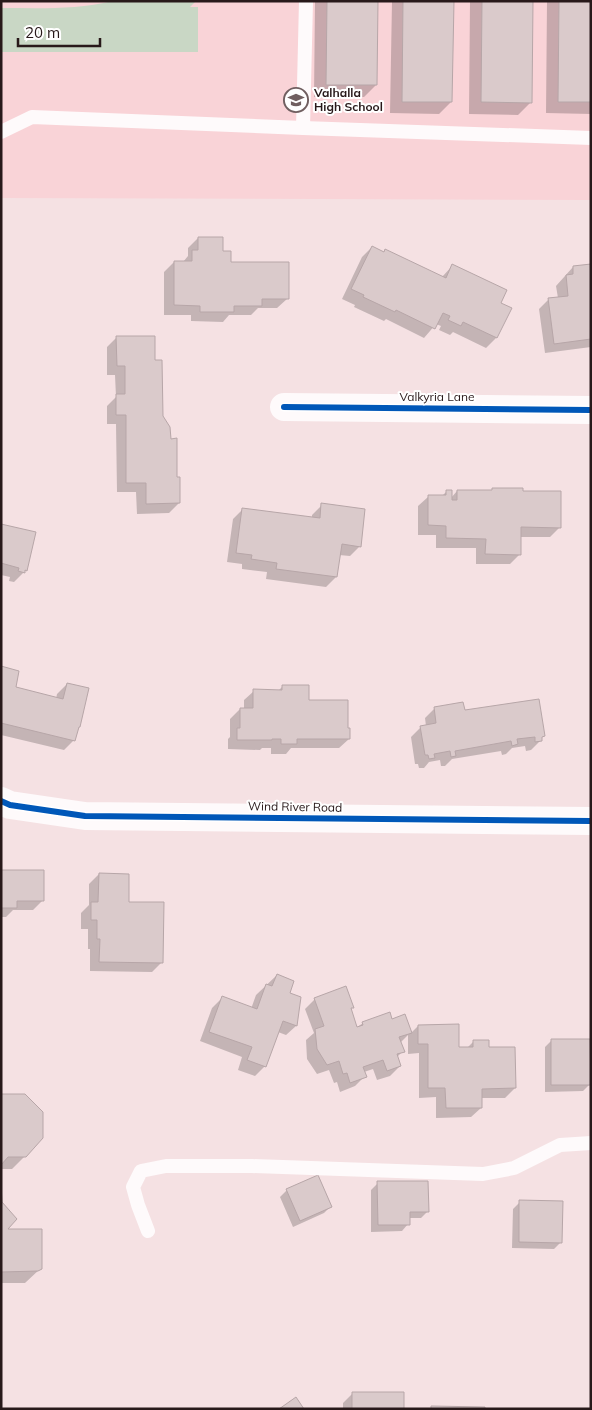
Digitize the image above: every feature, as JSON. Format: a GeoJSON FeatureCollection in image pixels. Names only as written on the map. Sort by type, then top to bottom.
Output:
{"type":"FeatureCollection","features":[{"type":"Feature","properties":{"kind":"street","name":"Valkyria Lane"},"geometry":{"type":"LineString","coordinates":[[284,407],[591,410]]}},
{"type":"Feature","properties":{"kind":"street","name":"Wind River Road"},"geometry":{"type":"LineString","coordinates":[[1,801],[10,805],[85,816],[591,821]]}},
{"type":"Feature","properties":{"kind":"lane"},"geometry":{"type":"LineString","coordinates":[[303,128],[306,1]]}},
{"type":"Feature","properties":{"kind":"lane"},"geometry":{"type":"LineString","coordinates":[[1,132],[32,118],[591,138]]}},
{"type":"Feature","properties":{"kind":"lane"},"geometry":{"type":"LineString","coordinates":[[148,1230],[133,1187],[141,1171],[166,1166],[252,1166],[483,1174],[514,1168],[560,1145],[591,1143]]}},
{"type":"Feature","properties":{"kind":"shaded area","name":"Valhalla High School"},"geometry":{"type":"Polygon","coordinates":[[[1,1],[591,1],[591,200],[1,198],[1,1]]]}},
{"type":"Feature","properties":{"kind":"green space"},"geometry":{"type":"Polygon","coordinates":[[[113,1],[196,1],[190,7],[198,7],[198,52],[1,52],[1,8],[71,7],[113,1]]]}},
{"type":"Feature","properties":{"kind":"building"},"geometry":{"type":"Polygon","coordinates":[[[327,1],[378,1],[377,85],[326,85],[327,1]]]}},
{"type":"Feature","properties":{"kind":"building"},"geometry":{"type":"Polygon","coordinates":[[[403,1],[454,1],[452,102],[402,102],[403,1]]]}},
{"type":"Feature","properties":{"kind":"building"},"geometry":{"type":"Polygon","coordinates":[[[482,1],[533,1],[532,103],[481,102],[482,1]]]}},
{"type":"Feature","properties":{"kind":"building"},"geometry":{"type":"Polygon","coordinates":[[[559,1],[591,1],[591,102],[558,102],[559,1]]]}},
{"type":"Feature","properties":{"kind":"building"},"geometry":{"type":"Polygon","coordinates":[[[198,237],[223,237],[223,251],[231,251],[231,262],[289,262],[289,299],[262,299],[262,306],[234,306],[234,312],[200,312],[200,306],[174,305],[174,261],[192,261],[192,250],[198,250],[198,237]]]}},
{"type":"Feature","properties":{"kind":"building"},"geometry":{"type":"Polygon","coordinates":[[[372,246],[384,252],[385,249],[446,278],[452,264],[507,290],[501,303],[512,308],[497,338],[463,322],[461,326],[448,320],[450,316],[443,313],[435,329],[396,310],[395,312],[363,297],[364,295],[351,289],[372,246]]]}},
{"type":"Feature","properties":{"kind":"building"},"geometry":{"type":"Polygon","coordinates":[[[591,264],[591,339],[554,344],[548,298],[568,296],[566,275],[573,274],[573,266],[591,264]]]}},
{"type":"Feature","properties":{"kind":"building"},"geometry":{"type":"Polygon","coordinates":[[[116,336],[155,336],[155,360],[162,360],[163,416],[170,427],[171,439],[177,438],[177,477],[180,477],[180,503],[146,504],[146,483],[126,483],[126,415],[116,415],[116,394],[125,394],[125,366],[117,366],[116,336]]]}},
{"type":"Feature","properties":{"kind":"building"},"geometry":{"type":"Polygon","coordinates":[[[492,488],[523,488],[523,491],[561,491],[561,528],[521,527],[521,555],[485,554],[486,539],[446,538],[446,526],[428,525],[428,495],[446,495],[446,490],[452,490],[452,500],[457,500],[457,490],[492,490],[492,488]]]}},
{"type":"Feature","properties":{"kind":"building"},"geometry":{"type":"Polygon","coordinates":[[[321,503],[365,509],[361,547],[342,544],[337,577],[276,569],[277,563],[251,559],[252,555],[236,553],[242,508],[320,518],[321,503]]]}},
{"type":"Feature","properties":{"kind":"building"},"geometry":{"type":"Polygon","coordinates":[[[1,524],[36,532],[25,573],[18,571],[19,568],[1,563],[1,524]]]}},
{"type":"Feature","properties":{"kind":"building"},"geometry":{"type":"Polygon","coordinates":[[[1,666],[19,671],[16,687],[63,699],[67,683],[89,688],[75,741],[1,723],[1,666]]]}},
{"type":"Feature","properties":{"kind":"building"},"geometry":{"type":"Polygon","coordinates":[[[282,685],[309,685],[309,700],[348,700],[350,739],[297,739],[297,744],[281,744],[281,739],[237,740],[237,728],[240,728],[240,708],[253,708],[253,689],[282,690],[282,685]]]}},
{"type":"Feature","properties":{"kind":"building"},"geometry":{"type":"Polygon","coordinates":[[[539,699],[545,736],[542,737],[542,741],[535,742],[535,737],[517,739],[518,744],[512,746],[511,741],[455,751],[456,756],[451,757],[450,751],[434,754],[435,758],[429,759],[428,755],[425,755],[420,726],[436,723],[434,707],[463,702],[465,710],[539,699]]]}},
{"type":"Feature","properties":{"kind":"building"},"geometry":{"type":"Polygon","coordinates":[[[1,870],[44,870],[44,901],[17,901],[17,908],[1,908],[1,870]]]}},
{"type":"Feature","properties":{"kind":"building"},"geometry":{"type":"Polygon","coordinates":[[[99,873],[129,874],[129,902],[164,902],[163,963],[99,962],[100,939],[97,939],[97,920],[91,920],[91,902],[98,902],[99,873]]]}},
{"type":"Feature","properties":{"kind":"building"},"geometry":{"type":"Polygon","coordinates":[[[277,974],[294,981],[290,993],[301,997],[297,1026],[283,1021],[266,1067],[247,1060],[252,1047],[209,1032],[222,996],[257,1009],[266,984],[272,986],[277,974]]]}},
{"type":"Feature","properties":{"kind":"building"},"geometry":{"type":"Polygon","coordinates":[[[346,986],[354,1008],[351,1008],[357,1027],[363,1025],[362,1022],[390,1012],[392,1019],[405,1014],[412,1033],[399,1037],[405,1052],[397,1054],[401,1066],[387,1071],[383,1060],[363,1067],[367,1077],[350,1083],[347,1073],[343,1074],[339,1061],[327,1065],[317,1049],[315,1029],[324,1026],[314,998],[346,986]]]}},
{"type":"Feature","properties":{"kind":"building"},"geometry":{"type":"Polygon","coordinates":[[[459,1024],[459,1047],[473,1047],[473,1040],[489,1040],[489,1047],[515,1047],[516,1088],[482,1089],[482,1108],[446,1108],[445,1088],[428,1088],[428,1044],[418,1044],[418,1025],[459,1024]]]}},
{"type":"Feature","properties":{"kind":"building"},"geometry":{"type":"Polygon","coordinates":[[[551,1039],[590,1039],[591,1085],[551,1085],[551,1039]]]}},
{"type":"Feature","properties":{"kind":"building"},"geometry":{"type":"Polygon","coordinates":[[[1,1094],[25,1094],[43,1112],[43,1138],[26,1157],[8,1157],[1,1165],[1,1094]]]}},
{"type":"Feature","properties":{"kind":"building"},"geometry":{"type":"Polygon","coordinates":[[[318,1175],[332,1207],[300,1221],[286,1189],[318,1175]]]}},
{"type":"Feature","properties":{"kind":"building"},"geometry":{"type":"Polygon","coordinates":[[[377,1181],[428,1181],[429,1212],[410,1212],[410,1225],[378,1225],[377,1181]]]}},
{"type":"Feature","properties":{"kind":"building"},"geometry":{"type":"Polygon","coordinates":[[[1,1184],[2,1202],[17,1219],[8,1229],[42,1229],[42,1269],[38,1271],[1,1272],[1,1184]]]}},
{"type":"Feature","properties":{"kind":"building"},"geometry":{"type":"Polygon","coordinates":[[[519,1200],[563,1201],[562,1243],[519,1242],[519,1200]]]}},
{"type":"Feature","properties":{"kind":"building"},"geometry":{"type":"Polygon","coordinates":[[[352,1392],[404,1392],[404,1409],[352,1409],[352,1392]]]}},
{"type":"Feature","properties":{"kind":"building"},"geometry":{"type":"Polygon","coordinates":[[[296,1397],[304,1409],[279,1409],[296,1397]]]}},
{"type":"Feature","properties":{"kind":"building"},"geometry":{"type":"Polygon","coordinates":[[[431,1406],[485,1407],[485,1409],[431,1409],[431,1406]]]}},
{"type":"Feature","properties":{"kind":"cycle path"},"geometry":{"type":"LineString","coordinates":[[284,407],[591,410]]}},
{"type":"Feature","properties":{"kind":"cycle path"},"geometry":{"type":"LineString","coordinates":[[1,801],[10,805],[85,816],[591,821]]}},
{"type":"Feature","properties":{"kind":"place","name":"Valhalla High School"},"geometry":{"type":"Point","coordinates":[296,100]}}]}
